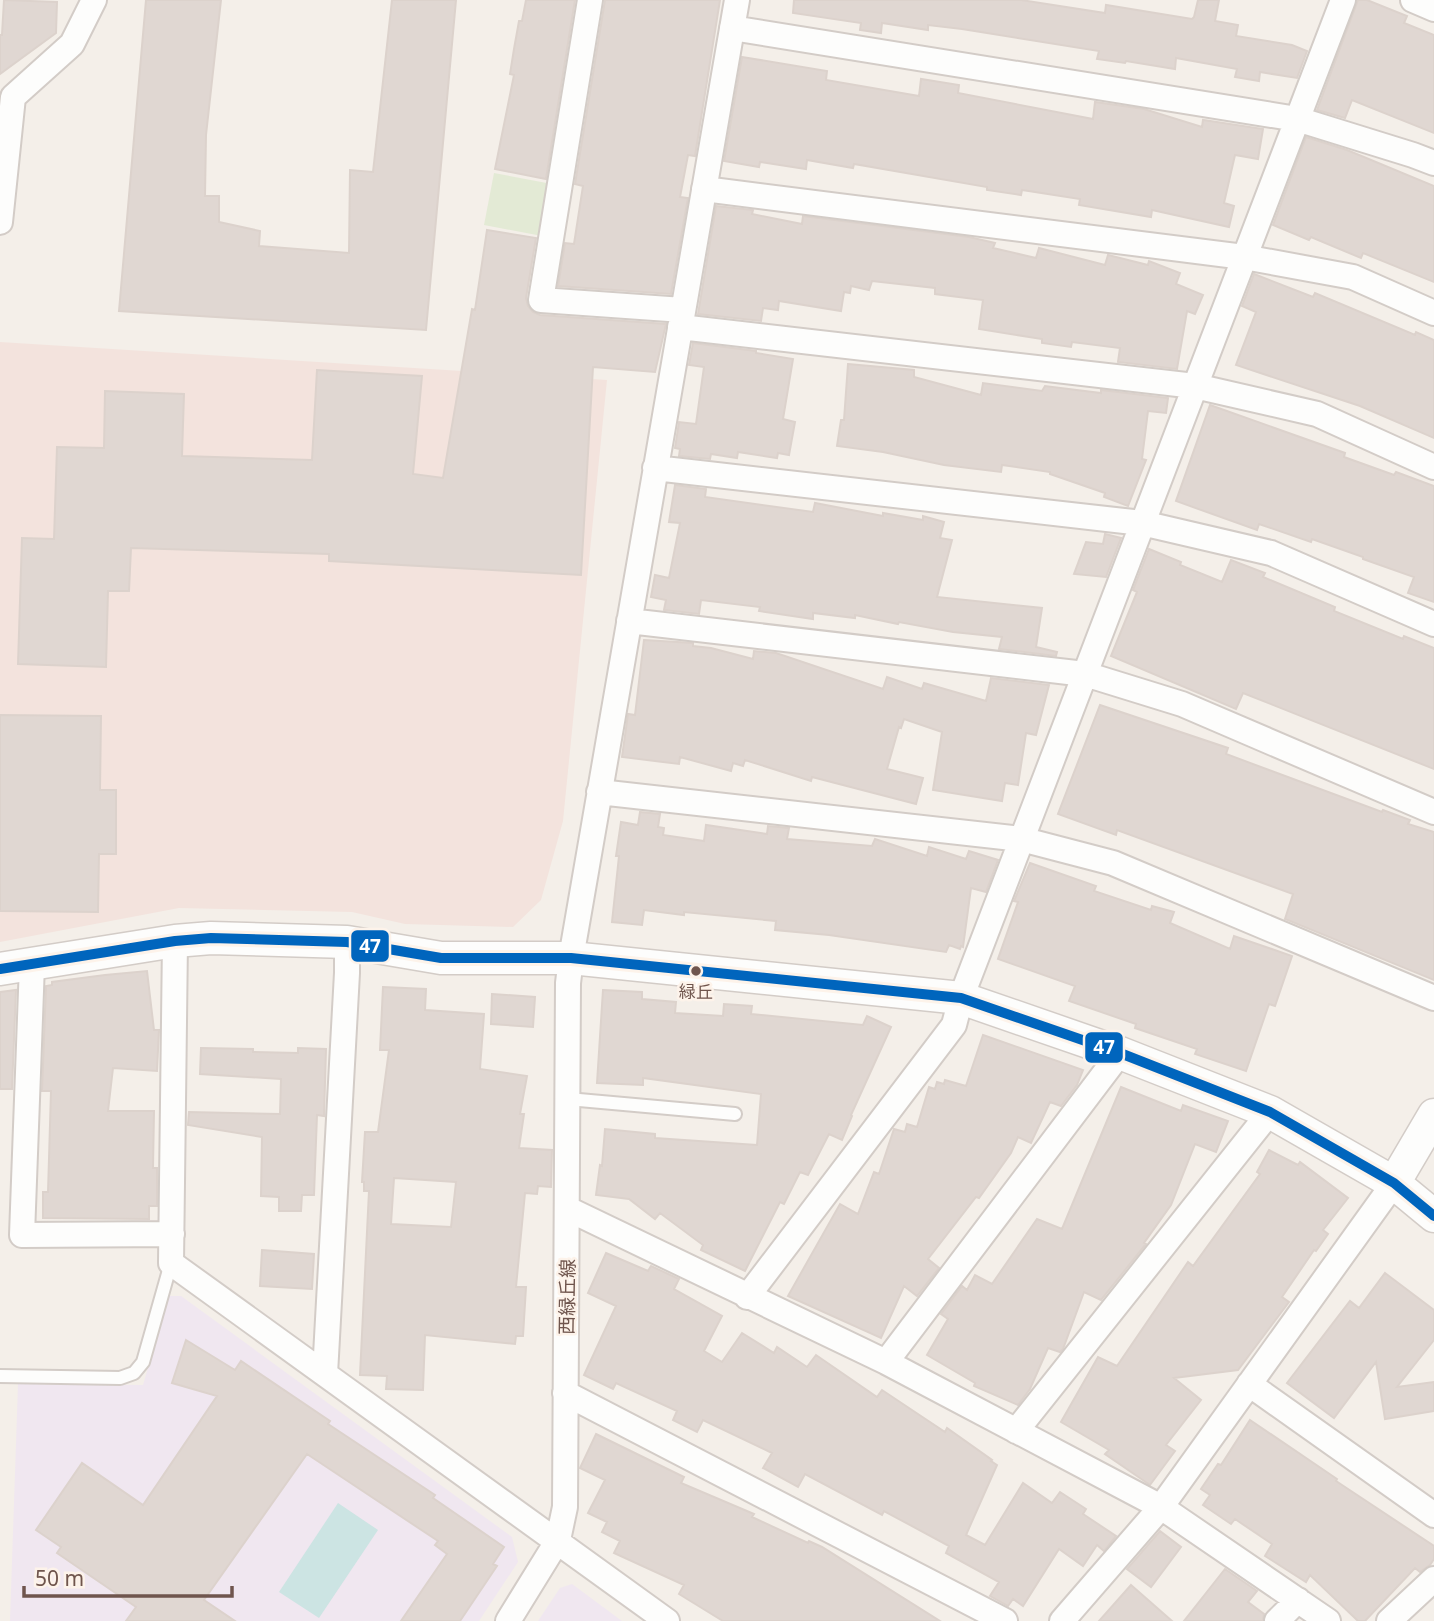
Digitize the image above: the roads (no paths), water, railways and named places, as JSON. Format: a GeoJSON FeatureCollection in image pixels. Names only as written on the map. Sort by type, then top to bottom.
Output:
{"type":"FeatureCollection","features":[{"type":"Feature","properties":{"kind":"street"},"geometry":{"type":"LineString","coordinates":[[0,222],[13,97],[72,44],[94,0]]}},
{"type":"Feature","properties":{"kind":"street"},"geometry":{"type":"LineString","coordinates":[[590,0],[541,300],[1195,386],[1317,414],[1434,467]]}},
{"type":"Feature","properties":{"kind":"street","name":"西緑丘線"},"geometry":{"type":"LineString","coordinates":[[508,1621],[558,1540],[565,1507],[568,983],[737,0]]}},
{"type":"Feature","properties":{"kind":"street"},"geometry":{"type":"LineString","coordinates":[[747,1297],[954,1025],[961,998],[1021,839],[1343,0]]}},
{"type":"Feature","properties":{"kind":"street"},"geometry":{"type":"LineString","coordinates":[[1413,0],[1434,9]]}},
{"type":"Feature","properties":{"kind":"street"},"geometry":{"type":"LineString","coordinates":[[732,28],[1297,119],[1434,163]]}},
{"type":"Feature","properties":{"kind":"street"},"geometry":{"type":"LineString","coordinates":[[704,189],[1244,257],[1353,278],[1434,313]]}},
{"type":"Feature","properties":{"kind":"street"},"geometry":{"type":"LineString","coordinates":[[655,468],[1142,523],[1271,553],[1434,624]]}},
{"type":"Feature","properties":{"kind":"street"},"geometry":{"type":"LineString","coordinates":[[629,621],[1084,674],[1182,704],[1434,812]]}},
{"type":"Feature","properties":{"kind":"street"},"geometry":{"type":"LineString","coordinates":[[599,792],[1021,839],[1113,863],[1434,998]]}},
{"type":"Feature","properties":{"kind":"street"},"geometry":{"type":"LineString","coordinates":[[0,969],[175,941],[211,938],[347,942],[441,958],[571,958],[961,998],[1120,1053],[1270,1112],[1394,1183],[1434,1216]]}},
{"type":"Feature","properties":{"kind":"street"},"geometry":{"type":"LineString","coordinates":[[175,941],[171,1263],[667,1621]]}},
{"type":"Feature","properties":{"kind":"street"},"geometry":{"type":"LineString","coordinates":[[325,1374],[347,942]]}},
{"type":"Feature","properties":{"kind":"street"},"geometry":{"type":"LineString","coordinates":[[32,964],[22,1235],[172,1234]]}},
{"type":"Feature","properties":{"kind":"street"},"geometry":{"type":"LineString","coordinates":[[886,1362],[1120,1053]]}},
{"type":"Feature","properties":{"kind":"street"},"geometry":{"type":"LineString","coordinates":[[1016,1430],[1270,1112]]}},
{"type":"Feature","properties":{"kind":"street"},"geometry":{"type":"LineString","coordinates":[[1062,1621],[1161,1507],[1394,1183],[1434,1115]]}},
{"type":"Feature","properties":{"kind":"street"},"geometry":{"type":"LineString","coordinates":[[568,1209],[886,1362],[1161,1507],[1328,1621]]}},
{"type":"Feature","properties":{"kind":"street"},"geometry":{"type":"LineString","coordinates":[[1249,1384],[1434,1515]]}},
{"type":"Feature","properties":{"kind":"street"},"geometry":{"type":"LineString","coordinates":[[565,1393],[1005,1621]]}},
{"type":"Feature","properties":{"kind":"street"},"geometry":{"type":"LineString","coordinates":[[1389,1621],[1434,1579]]}},
{"type":"Feature","properties":{"kind":"street"},"geometry":{"type":"LineString","coordinates":[[1277,1621],[1298,1600]]}},
{"type":"Feature","properties":{"kind":"lane"},"geometry":{"type":"LineString","coordinates":[[568,1100],[735,1114]]}},
{"type":"Feature","properties":{"kind":"lane"},"geometry":{"type":"LineString","coordinates":[[0,1377],[120,1378],[134,1373],[143,1362],[171,1263]]}},
{"type":"Feature","properties":{"kind":"water"},"geometry":{"type":"Polygon","coordinates":[[[338,1503],[378,1530],[319,1618],[279,1592],[338,1503]]]}},
{"type":"Feature","properties":{"kind":"place","name":"緑丘"},"geometry":{"type":"Point","coordinates":[696,971]}}]}
